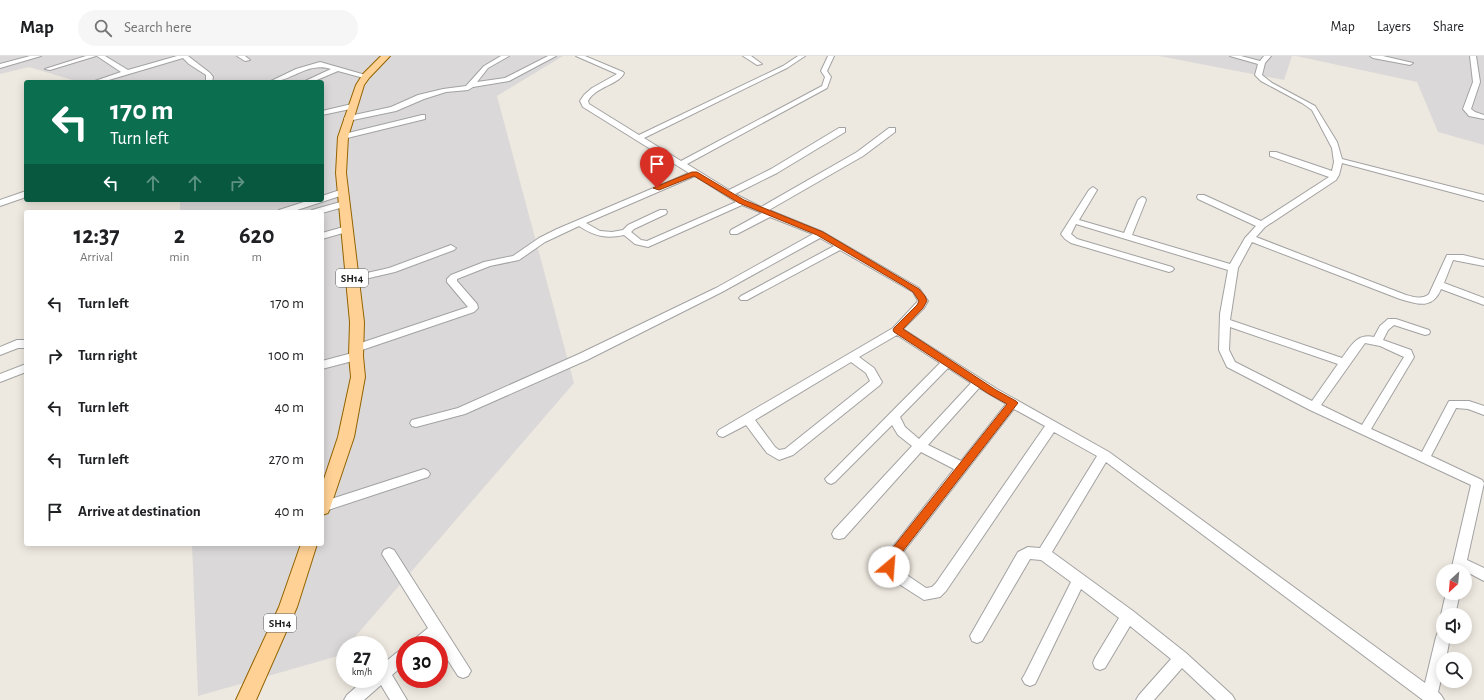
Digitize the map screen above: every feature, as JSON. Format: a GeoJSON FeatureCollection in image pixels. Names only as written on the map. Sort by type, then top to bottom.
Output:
{"type":"FeatureCollection","features":[{"type":"Feature","properties":{"kind":"main road","name":"SH14"},"geometry":{"type":"LineString","coordinates":[[324,501],[346,437],[358,377],[356,353],[357,322],[344,198],[341,151],[343,137],[352,106],[366,76],[386,56]]}},
{"type":"Feature","properties":{"kind":"main road","name":"SH14"},"geometry":{"type":"LineString","coordinates":[[246,700],[288,607],[308,546]]}},
{"type":"Feature","properties":{"kind":"street"},"geometry":{"type":"LineString","coordinates":[[0,66],[38,56]]}},
{"type":"Feature","properties":{"kind":"street"},"geometry":{"type":"LineString","coordinates":[[48,69],[93,56]]}},
{"type":"Feature","properties":{"kind":"street"},"geometry":{"type":"LineString","coordinates":[[100,56],[127,73]]}},
{"type":"Feature","properties":{"kind":"street"},"geometry":{"type":"LineString","coordinates":[[102,80],[184,56],[190,63],[208,74],[210,77],[209,80]]}},
{"type":"Feature","properties":{"kind":"street"},"geometry":{"type":"LineString","coordinates":[[240,56],[247,60]]}},
{"type":"Feature","properties":{"kind":"street"},"geometry":{"type":"LineString","coordinates":[[472,85],[486,67],[506,56]]}},
{"type":"Feature","properties":{"kind":"street"},"geometry":{"type":"LineString","coordinates":[[348,119],[393,109],[429,95],[452,89],[464,89],[472,85],[507,80],[553,56]]}},
{"type":"Feature","properties":{"kind":"street"},"geometry":{"type":"LineString","coordinates":[[579,56],[620,73],[620,76],[596,89],[585,97],[584,101],[586,105],[640,137],[742,202],[820,234],[912,287],[921,296],[923,301],[897,330],[723,433]]}},
{"type":"Feature","properties":{"kind":"street"},"geometry":{"type":"LineString","coordinates":[[746,56],[759,64]]}},
{"type":"Feature","properties":{"kind":"street"},"geometry":{"type":"LineString","coordinates":[[640,137],[785,67],[802,56]]}},
{"type":"Feature","properties":{"kind":"street"},"geometry":{"type":"LineString","coordinates":[[681,164],[825,87],[828,77],[824,71],[831,56]]}},
{"type":"Feature","properties":{"kind":"street"},"geometry":{"type":"LineString","coordinates":[[1234,56],[1265,59],[1258,75],[1313,107],[1336,146],[1338,160],[1333,178],[1262,225],[1250,238],[1233,268],[1225,322],[1224,350],[1231,364],[1244,372],[1364,431],[1481,485],[1460,564]]}},
{"type":"Feature","properties":{"kind":"street"},"geometry":{"type":"LineString","coordinates":[[1373,56],[1387,57],[1410,63]]}},
{"type":"Feature","properties":{"kind":"street"},"geometry":{"type":"LineString","coordinates":[[1473,56],[1477,72],[1476,85],[1468,99],[1467,109],[1472,114],[1484,117]]}},
{"type":"Feature","properties":{"kind":"street"},"geometry":{"type":"LineString","coordinates":[[1383,66],[1387,57]]}},
{"type":"Feature","properties":{"kind":"street"},"geometry":{"type":"LineString","coordinates":[[277,80],[317,65],[326,65],[351,74],[366,76]]}},
{"type":"Feature","properties":{"kind":"street"},"geometry":{"type":"LineString","coordinates":[[311,80],[337,69]]}},
{"type":"Feature","properties":{"kind":"street"},"geometry":{"type":"LineString","coordinates":[[324,112],[352,106]]}},
{"type":"Feature","properties":{"kind":"street"},"geometry":{"type":"LineString","coordinates":[[343,137],[422,117]]}},
{"type":"Feature","properties":{"kind":"street"},"geometry":{"type":"LineString","coordinates":[[728,194],[774,171],[842,130]]}},
{"type":"Feature","properties":{"kind":"street"},"geometry":{"type":"LineString","coordinates":[[734,232],[860,154],[892,130]]}},
{"type":"Feature","properties":{"kind":"street"},"geometry":{"type":"LineString","coordinates":[[1273,154],[1335,175]]}},
{"type":"Feature","properties":{"kind":"street"},"geometry":{"type":"LineString","coordinates":[[1338,160],[1484,198]]}},
{"type":"Feature","properties":{"kind":"street"},"geometry":{"type":"LineString","coordinates":[[324,364],[470,310],[473,308],[472,304],[452,282],[454,277],[487,264],[516,258],[542,240],[657,188],[695,173]]}},
{"type":"Feature","properties":{"kind":"street"},"geometry":{"type":"LineString","coordinates":[[1093,190],[1066,234],[1068,238],[1168,269]]}},
{"type":"Feature","properties":{"kind":"street"},"geometry":{"type":"LineString","coordinates":[[0,203],[24,195]]}},
{"type":"Feature","properties":{"kind":"street"},"geometry":{"type":"LineString","coordinates":[[1201,197],[1262,225]]}},
{"type":"Feature","properties":{"kind":"street"},"geometry":{"type":"LineString","coordinates":[[324,199],[344,198]]}},
{"type":"Feature","properties":{"kind":"street"},"geometry":{"type":"LineString","coordinates":[[319,210],[344,198]]}},
{"type":"Feature","properties":{"kind":"street"},"geometry":{"type":"LineString","coordinates":[[1127,236],[1142,200]]}},
{"type":"Feature","properties":{"kind":"street"},"geometry":{"type":"LineString","coordinates":[[288,210],[313,202]]}},
{"type":"Feature","properties":{"kind":"street"},"geometry":{"type":"LineString","coordinates":[[626,232],[638,242],[648,244],[742,202]]}},
{"type":"Feature","properties":{"kind":"street"},"geometry":{"type":"LineString","coordinates":[[580,223],[600,235],[612,235],[626,232],[631,227],[663,212]]}},
{"type":"Feature","properties":{"kind":"street"},"geometry":{"type":"LineString","coordinates":[[1074,221],[1233,268]]}},
{"type":"Feature","properties":{"kind":"street"},"geometry":{"type":"LineString","coordinates":[[324,235],[347,229]]}},
{"type":"Feature","properties":{"kind":"street"},"geometry":{"type":"LineString","coordinates":[[416,423],[461,411],[582,357],[718,290],[820,234]]}},
{"type":"Feature","properties":{"kind":"street"},"geometry":{"type":"LineString","coordinates":[[1250,238],[1386,291],[1419,301],[1428,300],[1433,296],[1450,257],[1463,258],[1484,263]]}},
{"type":"Feature","properties":{"kind":"street"},"geometry":{"type":"LineString","coordinates":[[744,298],[840,246]]}},
{"type":"Feature","properties":{"kind":"street"},"geometry":{"type":"LineString","coordinates":[[352,279],[392,270],[452,248]]}},
{"type":"Feature","properties":{"kind":"street"},"geometry":{"type":"LineString","coordinates":[[1438,284],[1484,302]]}},
{"type":"Feature","properties":{"kind":"street"},"geometry":{"type":"LineString","coordinates":[[1225,322],[1345,363]]}},
{"type":"Feature","properties":{"kind":"street"},"geometry":{"type":"LineString","coordinates":[[1377,342],[1384,328],[1392,322],[1425,332]]}},
{"type":"Feature","properties":{"kind":"street"},"geometry":{"type":"LineString","coordinates":[[897,330],[1013,403],[1106,455],[1433,698],[1442,644]]}},
{"type":"Feature","properties":{"kind":"street"},"geometry":{"type":"LineString","coordinates":[[1314,407],[1361,341],[1368,339],[1406,353],[1409,357],[1364,431]]}},
{"type":"Feature","properties":{"kind":"street"},"geometry":{"type":"LineString","coordinates":[[0,351],[17,344],[24,344]]}},
{"type":"Feature","properties":{"kind":"street"},"geometry":{"type":"LineString","coordinates":[[748,419],[775,454],[781,455],[788,452],[876,382],[876,376],[872,371],[852,357]]}},
{"type":"Feature","properties":{"kind":"street"},"geometry":{"type":"LineString","coordinates":[[832,479],[947,362]]}},
{"type":"Feature","properties":{"kind":"street"},"geometry":{"type":"LineString","coordinates":[[0,378],[24,369]]}},
{"type":"Feature","properties":{"kind":"street"},"geometry":{"type":"LineString","coordinates":[[839,534],[978,382]]}},
{"type":"Feature","properties":{"kind":"street"},"geometry":{"type":"LineString","coordinates":[[1013,403],[889,563],[889,567],[893,573],[924,594],[935,593],[941,587],[1052,425]]}},
{"type":"Feature","properties":{"kind":"street"},"geometry":{"type":"LineString","coordinates":[[1424,459],[1453,404],[1469,405],[1484,411]]}},
{"type":"Feature","properties":{"kind":"street"},"geometry":{"type":"LineString","coordinates":[[894,416],[902,432],[920,445],[962,467]]}},
{"type":"Feature","properties":{"kind":"street"},"geometry":{"type":"LineString","coordinates":[[1044,554],[1094,470],[1106,455]]}},
{"type":"Feature","properties":{"kind":"street"},"geometry":{"type":"LineString","coordinates":[[324,506],[424,474]]}},
{"type":"Feature","properties":{"kind":"street"},"geometry":{"type":"LineString","coordinates":[[978,636],[1023,556],[1028,553],[1044,554],[1128,616],[1181,658],[1227,700]]}},
{"type":"Feature","properties":{"kind":"street"},"geometry":{"type":"LineString","coordinates":[[390,554],[463,672]]}},
{"type":"Feature","properties":{"kind":"street"},"geometry":{"type":"LineString","coordinates":[[1472,571],[1484,575]]}},
{"type":"Feature","properties":{"kind":"street"},"geometry":{"type":"LineString","coordinates":[[1030,679],[1079,580]]}},
{"type":"Feature","properties":{"kind":"street"},"geometry":{"type":"LineString","coordinates":[[1100,663],[1128,616]]}},
{"type":"Feature","properties":{"kind":"street"},"geometry":{"type":"LineString","coordinates":[[429,636],[437,629]]}},
{"type":"Feature","properties":{"kind":"street"},"geometry":{"type":"LineString","coordinates":[[1144,700],[1181,658]]}},
{"type":"Feature","properties":{"kind":"street"},"geometry":{"type":"LineString","coordinates":[[388,670],[396,664]]}},
{"type":"Feature","properties":{"kind":"street"},"geometry":{"type":"LineString","coordinates":[[388,687],[399,700]]}},
{"type":"Feature","properties":{"kind":"street"},"geometry":{"type":"LineString","coordinates":[[352,700],[367,688]]}},
{"type":"Feature","properties":{"kind":"shaded area"},"geometry":{"type":"Polygon","coordinates":[[[0,56],[563,56],[497,96],[574,383],[356,636],[336,636],[336,657],[198,696],[192,546],[324,546],[324,210],[180,210],[180,202],[324,202],[324,80],[72,80],[29,67],[0,74],[0,56]]]}},
{"type":"Feature","properties":{"kind":"shaded area"},"geometry":{"type":"Polygon","coordinates":[[[1159,56],[1292,56],[1284,80],[1159,56]]]}},
{"type":"Feature","properties":{"kind":"shaded area"},"geometry":{"type":"Polygon","coordinates":[[[1296,56],[1484,56],[1484,145],[1438,132],[1417,82],[1296,56]]]}},
{"type":"Feature","properties":{"kind":"route"},"geometry":{"type":"LineString","coordinates":[[657,188],[695,173],[742,202],[820,234],[916,290],[923,301],[897,330],[993,392],[1013,403],[891,558],[889,567]]}}]}
